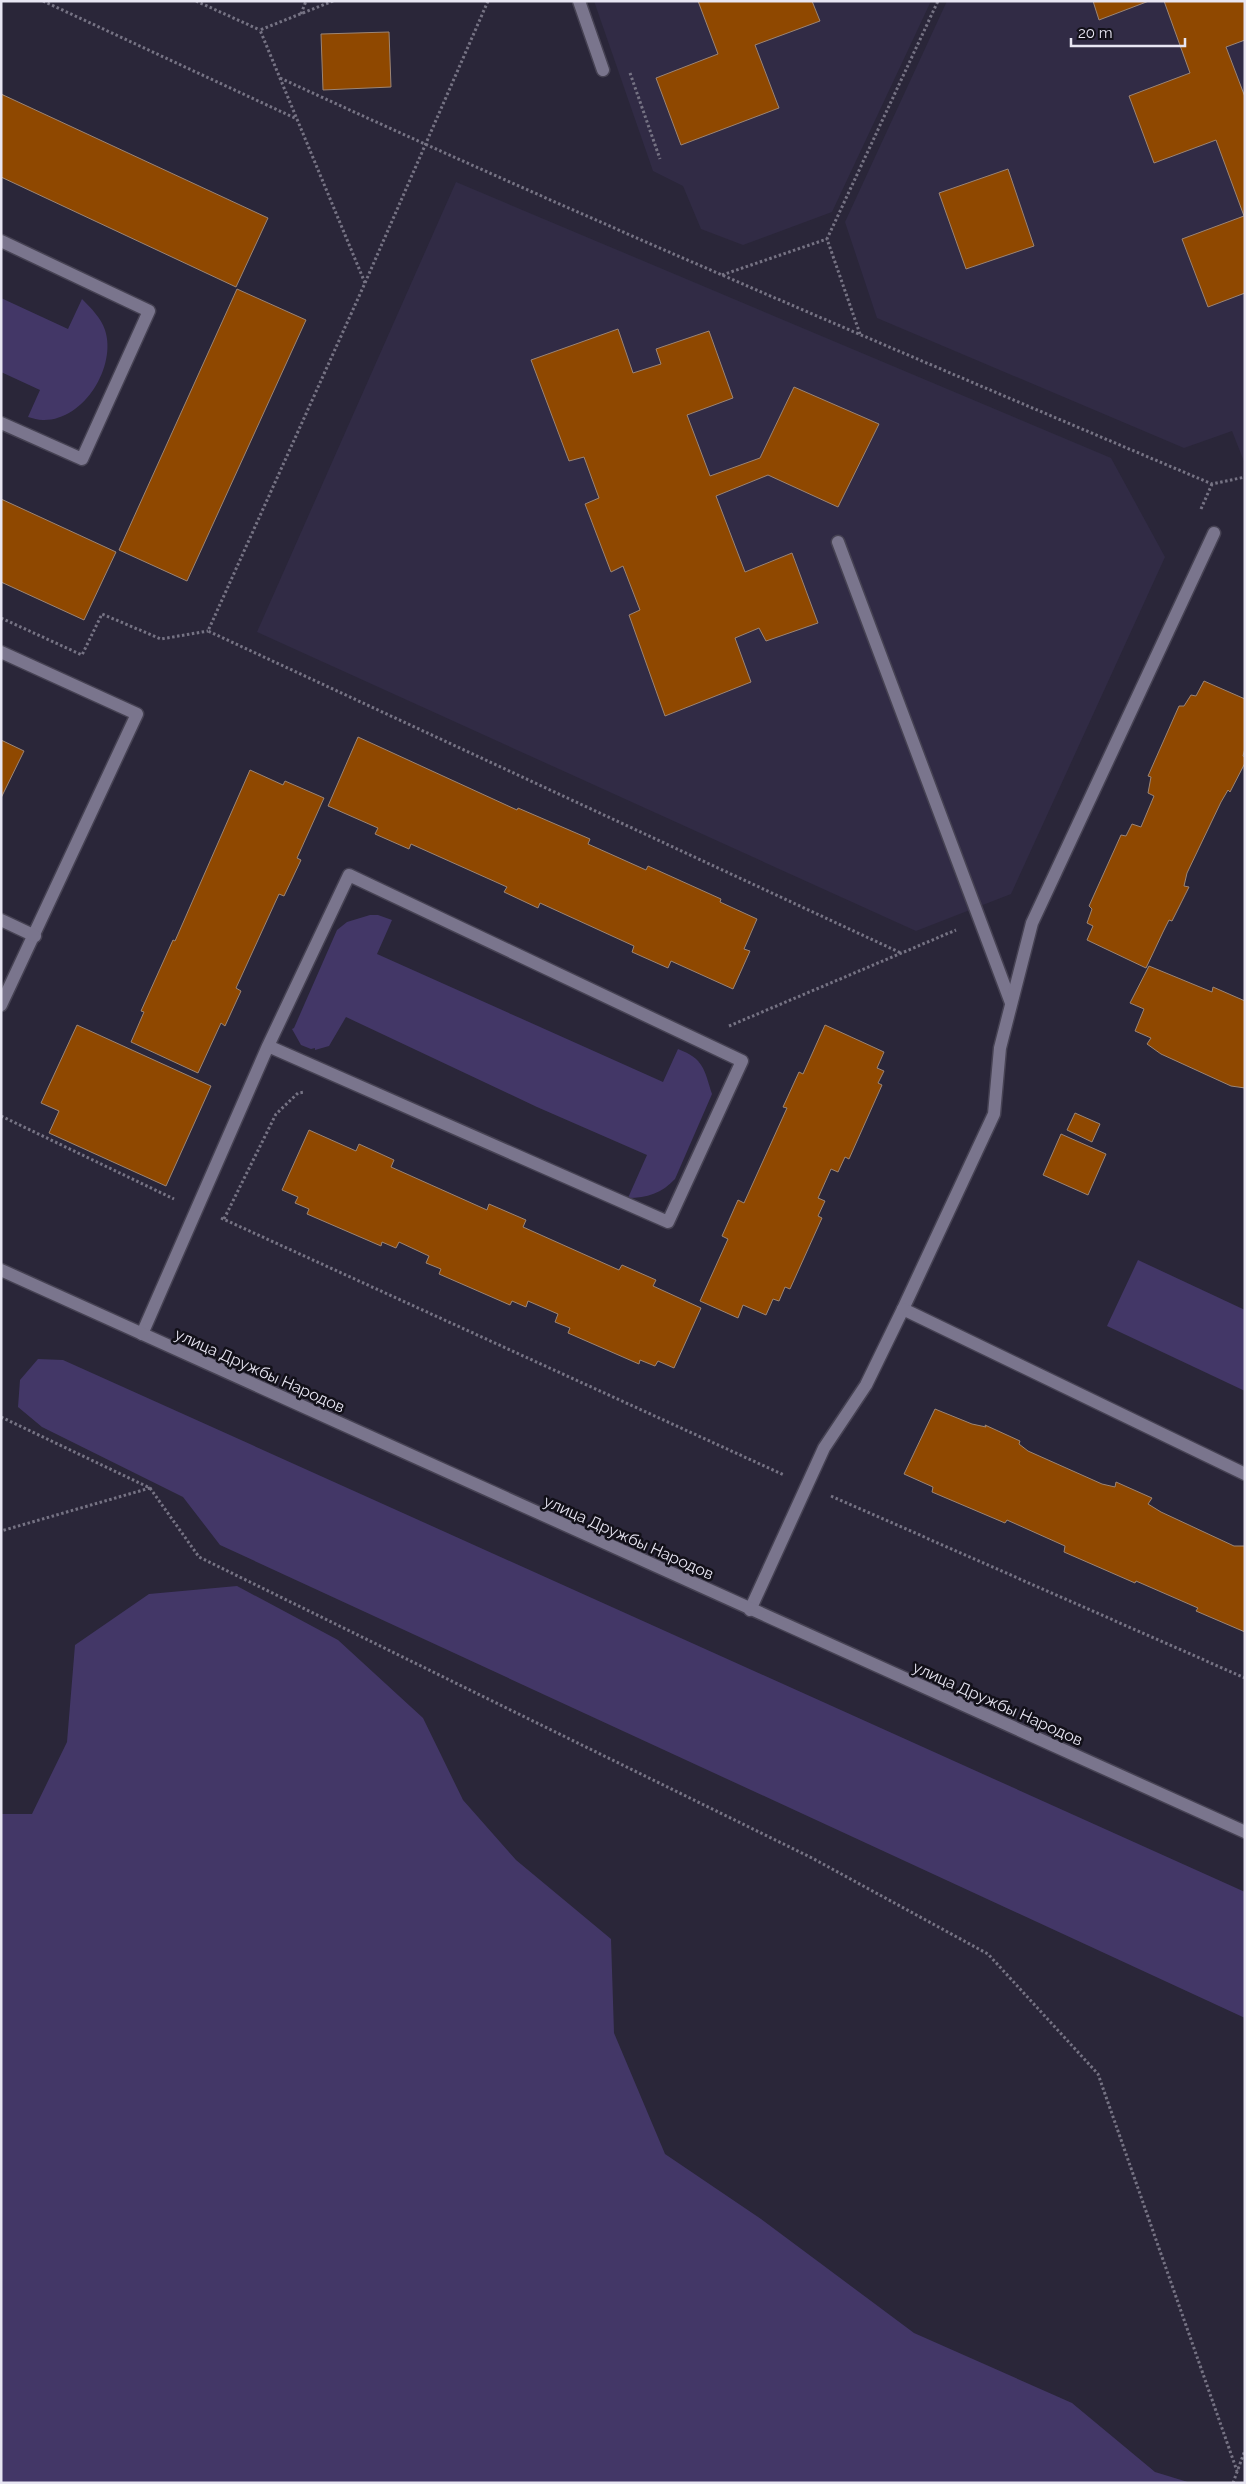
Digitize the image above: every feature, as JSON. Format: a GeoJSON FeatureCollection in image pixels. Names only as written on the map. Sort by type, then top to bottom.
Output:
{"type":"FeatureCollection","features":[{"type":"Feature","properties":{"kind":"street"},"geometry":{"type":"LineString","coordinates":[[579,1],[603,70]]}},
{"type":"Feature","properties":{"kind":"street"},"geometry":{"type":"LineString","coordinates":[[1,241],[149,311],[82,459],[1,423]]}},
{"type":"Feature","properties":{"kind":"street"},"geometry":{"type":"LineString","coordinates":[[750,1610],[824,1448],[866,1385],[994,1114],[1000,1048],[1032,923],[1214,533]]}},
{"type":"Feature","properties":{"kind":"street"},"geometry":{"type":"LineString","coordinates":[[838,542],[1011,1003]]}},
{"type":"Feature","properties":{"kind":"street"},"geometry":{"type":"LineString","coordinates":[[1,652],[137,714],[35,936],[1,1005]]}},
{"type":"Feature","properties":{"kind":"street"},"geometry":{"type":"LineString","coordinates":[[142,1334],[268,1046],[349,875],[742,1061],[668,1222],[268,1046]]}},
{"type":"Feature","properties":{"kind":"street"},"geometry":{"type":"LineString","coordinates":[[1,920],[35,936]]}},
{"type":"Feature","properties":{"kind":"street","name":"улица Дружбы Народов"},"geometry":{"type":"LineString","coordinates":[[1,1270],[1245,1832]]}},
{"type":"Feature","properties":{"kind":"street"},"geometry":{"type":"LineString","coordinates":[[903,1309],[1245,1474]]}},
{"type":"Feature","properties":{"kind":"path"},"geometry":{"type":"LineString","coordinates":[[43,1],[298,119]]}},
{"type":"Feature","properties":{"kind":"path"},"geometry":{"type":"LineString","coordinates":[[196,1],[260,30],[365,283]]}},
{"type":"Feature","properties":{"kind":"path"},"geometry":{"type":"LineString","coordinates":[[301,14],[306,1]]}},
{"type":"Feature","properties":{"kind":"path"},"geometry":{"type":"LineString","coordinates":[[260,30],[332,1]]}},
{"type":"Feature","properties":{"kind":"path"},"geometry":{"type":"LineString","coordinates":[[208,631],[365,283],[488,1]]}},
{"type":"Feature","properties":{"kind":"path"},"geometry":{"type":"LineString","coordinates":[[861,335],[827,239],[938,1]]}},
{"type":"Feature","properties":{"kind":"path"},"geometry":{"type":"LineString","coordinates":[[627,66],[660,159]]}},
{"type":"Feature","properties":{"kind":"path"},"geometry":{"type":"LineString","coordinates":[[280,78],[425,145],[722,275],[1212,484],[1245,477]]}},
{"type":"Feature","properties":{"kind":"path"},"geometry":{"type":"LineString","coordinates":[[722,275],[827,239]]}},
{"type":"Feature","properties":{"kind":"path"},"geometry":{"type":"LineString","coordinates":[[1200,511],[1212,484]]}},
{"type":"Feature","properties":{"kind":"path"},"geometry":{"type":"LineString","coordinates":[[1,618],[82,655],[102,614],[161,639],[208,631],[902,953]]}},
{"type":"Feature","properties":{"kind":"path"},"geometry":{"type":"LineString","coordinates":[[724,1028],[979,920]]}},
{"type":"Feature","properties":{"kind":"path"},"geometry":{"type":"LineString","coordinates":[[1,1116],[198,1209],[233,1223],[807,1485],[1245,1678]]}},
{"type":"Feature","properties":{"kind":"path"},"geometry":{"type":"LineString","coordinates":[[1,1417],[150,1488],[199,1557],[812,1858],[988,1954],[1098,2074],[1237,2471]]}},
{"type":"Feature","properties":{"kind":"path"},"geometry":{"type":"LineString","coordinates":[[1,1531],[150,1488]]}},
{"type":"Feature","properties":{"kind":"path"},"geometry":{"type":"LineString","coordinates":[[1233,2483],[1245,2450]]}},
{"type":"Feature","properties":{"kind":"shaded area"},"geometry":{"type":"Polygon","coordinates":[[[594,1],[931,1],[832,212],[743,245],[701,229],[683,186],[653,171],[594,1]]]}},
{"type":"Feature","properties":{"kind":"shaded area"},"geometry":{"type":"Polygon","coordinates":[[[947,1],[1245,1],[1245,464],[1232,431],[1184,448],[877,318],[845,222],[947,1]]]}},
{"type":"Feature","properties":{"kind":"shaded area"},"geometry":{"type":"Polygon","coordinates":[[[456,182],[1111,458],[1165,557],[1011,894],[916,931],[257,632],[456,182]]]}},
{"type":"Feature","properties":{"kind":"shaded area"},"geometry":{"type":"Polygon","coordinates":[[[1,298],[68,329],[82,299],[101,321],[105,330],[107,344],[106,359],[101,375],[94,389],[72,411],[58,418],[43,420],[28,417],[40,390],[1,372],[1,298]]]}},
{"type":"Feature","properties":{"kind":"shaded area"},"geometry":{"type":"Polygon","coordinates":[[[370,915],[378,915],[392,920],[377,954],[663,1082],[678,1049],[698,1061],[705,1071],[712,1094],[675,1179],[665,1188],[654,1194],[628,1198],[647,1155],[537,1107],[346,1017],[329,1046],[315,1050],[315,1048],[311,1049],[301,1045],[292,1029],[337,930],[347,922],[370,915]]]}},
{"type":"Feature","properties":{"kind":"shaded area"},"geometry":{"type":"Polygon","coordinates":[[[1138,1260],[1245,1310],[1245,1391],[1107,1326],[1138,1260]]]}},
{"type":"Feature","properties":{"kind":"shaded area"},"geometry":{"type":"Polygon","coordinates":[[[38,1359],[63,1360],[1245,1892],[1245,2018],[220,1545],[183,1497],[42,1427],[18,1407],[20,1380],[38,1359]]]}},
{"type":"Feature","properties":{"kind":"shaded area"},"geometry":{"type":"Polygon","coordinates":[[[237,1586],[338,1640],[423,1718],[463,1800],[516,1860],[611,1939],[614,2033],[665,2154],[761,2219],[914,2333],[1072,2403],[1155,2472],[1191,2483],[1,2483],[1,1814],[32,1814],[67,1742],[75,1645],[149,1594],[237,1586]]]}},
{"type":"Feature","properties":{"kind":"building"},"geometry":{"type":"Polygon","coordinates":[[[698,1],[812,1],[820,21],[755,45],[779,108],[681,145],[656,78],[718,54],[698,1]]]}},
{"type":"Feature","properties":{"kind":"building"},"geometry":{"type":"Polygon","coordinates":[[[1093,1],[1149,1],[1099,20],[1093,1]]]}},
{"type":"Feature","properties":{"kind":"building"},"geometry":{"type":"Polygon","coordinates":[[[1164,1],[1245,1],[1245,40],[1226,47],[1245,97],[1245,293],[1208,307],[1182,239],[1244,216],[1216,140],[1154,163],[1129,96],[1190,73],[1164,1]]]}},
{"type":"Feature","properties":{"kind":"building"},"geometry":{"type":"Polygon","coordinates":[[[389,32],[391,87],[323,90],[321,34],[389,32]]]}},
{"type":"Feature","properties":{"kind":"building"},"geometry":{"type":"Polygon","coordinates":[[[1,94],[268,218],[236,287],[1,177],[1,94]]]}},
{"type":"Feature","properties":{"kind":"building"},"geometry":{"type":"Polygon","coordinates":[[[1008,169],[1034,246],[966,269],[939,193],[1008,169]]]}},
{"type":"Feature","properties":{"kind":"building"},"geometry":{"type":"Polygon","coordinates":[[[237,289],[306,320],[187,581],[119,550],[237,289]]]}},
{"type":"Feature","properties":{"kind":"building"},"geometry":{"type":"Polygon","coordinates":[[[618,329],[633,373],[661,364],[656,349],[709,331],[733,398],[687,415],[710,476],[760,458],[794,387],[879,424],[838,507],[768,475],[716,496],[745,572],[792,553],[818,623],[766,641],[759,628],[735,638],[751,682],[665,716],[629,615],[640,610],[623,566],[611,572],[585,504],[599,498],[584,457],[569,461],[531,360],[618,329]]]}},
{"type":"Feature","properties":{"kind":"building"},"geometry":{"type":"Polygon","coordinates":[[[1,499],[116,552],[84,620],[1,582],[1,499]]]}},
{"type":"Feature","properties":{"kind":"building"},"geometry":{"type":"Polygon","coordinates":[[[1204,681],[1245,699],[1245,748],[1243,756],[1245,757],[1245,763],[1230,792],[1228,790],[1221,802],[1187,873],[1184,886],[1189,887],[1172,921],[1169,920],[1146,968],[1087,940],[1093,926],[1087,923],[1092,909],[1089,906],[1121,835],[1126,836],[1132,824],[1141,827],[1154,796],[1148,793],[1151,777],[1148,776],[1179,706],[1184,706],[1191,695],[1196,696],[1204,681]]]}},
{"type":"Feature","properties":{"kind":"building"},"geometry":{"type":"Polygon","coordinates":[[[358,737],[517,810],[518,808],[590,839],[588,844],[646,870],[648,866],[721,899],[720,902],[757,919],[744,949],[750,951],[733,989],[671,961],[668,968],[632,952],[634,946],[540,903],[538,908],[504,892],[507,887],[411,844],[409,849],[375,834],[378,828],[328,806],[358,737]]]}},
{"type":"Feature","properties":{"kind":"building"},"geometry":{"type":"Polygon","coordinates":[[[1,740],[24,751],[1,798],[1,740]]]}},
{"type":"Feature","properties":{"kind":"building"},"geometry":{"type":"Polygon","coordinates":[[[250,770],[283,785],[285,781],[324,798],[297,858],[301,860],[284,896],[279,894],[236,988],[241,991],[225,1026],[221,1023],[198,1073],[131,1042],[144,1012],[141,1011],[173,940],[175,941],[250,770]]]}},
{"type":"Feature","properties":{"kind":"building"},"geometry":{"type":"Polygon","coordinates":[[[1149,966],[1212,992],[1213,987],[1245,1001],[1245,1088],[1231,1086],[1161,1054],[1147,1044],[1151,1038],[1135,1031],[1144,1009],[1130,1003],[1149,966]]]}},
{"type":"Feature","properties":{"kind":"building"},"geometry":{"type":"Polygon","coordinates":[[[77,1025],[211,1086],[166,1186],[49,1133],[59,1111],[41,1103],[77,1025]]]}},
{"type":"Feature","properties":{"kind":"building"},"geometry":{"type":"Polygon","coordinates":[[[825,1025],[884,1052],[877,1068],[884,1071],[878,1083],[882,1085],[849,1159],[845,1157],[838,1172],[831,1169],[818,1198],[825,1201],[818,1216],[822,1218],[790,1289],[785,1287],[779,1301],[773,1299],[766,1315],[743,1305],[738,1318],[700,1301],[728,1239],[722,1236],[738,1200],[744,1203],[787,1108],[783,1107],[799,1072],[803,1074],[825,1025]]]}},
{"type":"Feature","properties":{"kind":"building"},"geometry":{"type":"Polygon","coordinates":[[[1075,1113],[1100,1124],[1092,1142],[1067,1130],[1075,1113]]]}},
{"type":"Feature","properties":{"kind":"building"},"geometry":{"type":"Polygon","coordinates":[[[309,1130],[356,1151],[359,1144],[394,1160],[391,1167],[487,1210],[489,1204],[526,1220],[523,1227],[619,1270],[622,1265],[656,1280],[653,1286],[701,1308],[674,1368],[658,1361],[655,1366],[640,1360],[639,1364],[568,1333],[570,1328],[555,1322],[558,1314],[528,1301],[526,1307],[512,1301],[510,1305],[439,1274],[441,1269],[426,1263],[429,1256],[399,1242],[396,1248],[382,1242],[381,1246],[307,1214],[309,1209],[295,1203],[298,1197],[282,1190],[309,1130]]]}},
{"type":"Feature","properties":{"kind":"building"},"geometry":{"type":"Polygon","coordinates":[[[1061,1134],[1106,1154],[1088,1195],[1043,1175],[1061,1134]]]}},
{"type":"Feature","properties":{"kind":"building"},"geometry":{"type":"Polygon","coordinates":[[[935,1409],[972,1424],[986,1427],[985,1425],[1020,1441],[1019,1444],[1028,1451],[1102,1484],[1115,1487],[1116,1482],[1152,1498],[1148,1504],[1161,1512],[1234,1546],[1245,1546],[1245,1632],[1196,1611],[1198,1608],[1064,1552],[1065,1546],[1007,1520],[1005,1523],[932,1492],[933,1487],[904,1474],[935,1409]]]}}]}
